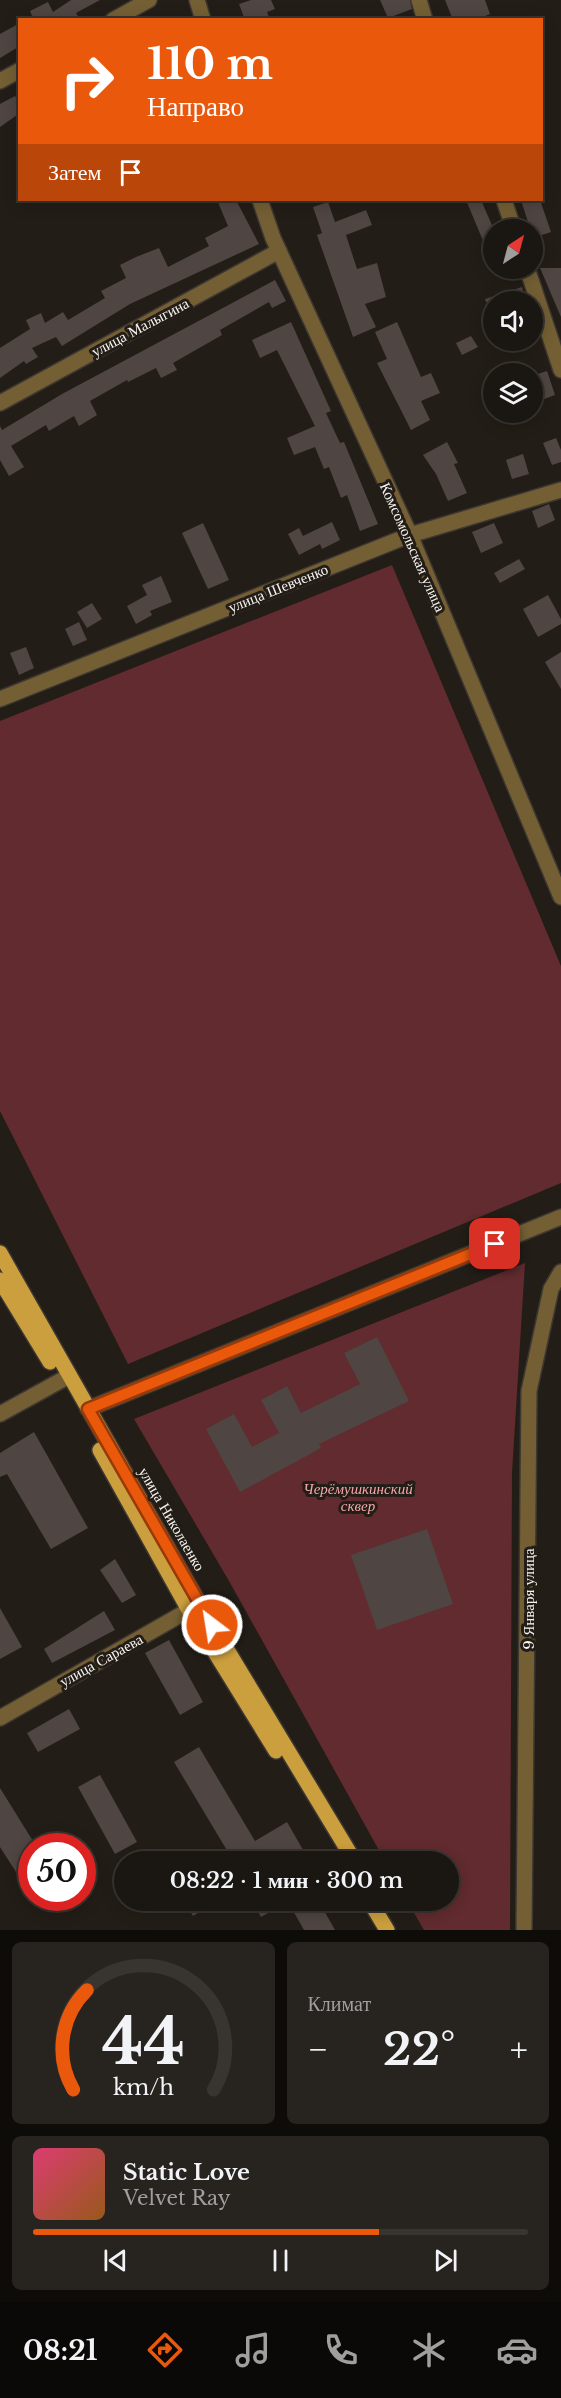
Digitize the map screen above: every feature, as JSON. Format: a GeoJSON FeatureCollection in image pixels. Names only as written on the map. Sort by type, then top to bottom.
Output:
{"type":"FeatureCollection","features":[{"type":"Feature","properties":{"kind":"main road","name":"улица Николаенко"},"geometry":{"type":"LineString","coordinates":[[0,1253],[65,1378],[192,1603],[339,1851]]}},
{"type":"Feature","properties":{"kind":"main road","name":"улица Николаенко"},"geometry":{"type":"LineString","coordinates":[[0,1280],[88,1409],[192,1603],[348,1851]]}},
{"type":"Feature","properties":{"kind":"main road"},"geometry":{"type":"LineString","coordinates":[[376,1911],[387,1930]]}},
{"type":"Feature","properties":{"kind":"main road"},"geometry":{"type":"LineString","coordinates":[[386,1911],[397,1930]]}},
{"type":"Feature","properties":{"kind":"street"},"geometry":{"type":"LineString","coordinates":[[117,18],[149,0]]}},
{"type":"Feature","properties":{"kind":"street"},"geometry":{"type":"LineString","coordinates":[[197,0],[202,18]]}},
{"type":"Feature","properties":{"kind":"street"},"geometry":{"type":"LineString","coordinates":[[419,0],[424,18]]}},
{"type":"Feature","properties":{"kind":"street"},"geometry":{"type":"LineString","coordinates":[[0,81],[18,71]]}},
{"type":"Feature","properties":{"kind":"street","name":"Комсомольская улица"},"geometry":{"type":"LineString","coordinates":[[260,201],[279,251],[410,535],[561,897]]}},
{"type":"Feature","properties":{"kind":"street"},"geometry":{"type":"LineString","coordinates":[[504,201],[510,219]]}},
{"type":"Feature","properties":{"kind":"street","name":"улица Малыгина"},"geometry":{"type":"LineString","coordinates":[[0,403],[279,251]]}},
{"type":"Feature","properties":{"kind":"street"},"geometry":{"type":"LineString","coordinates":[[531,279],[561,370]]}},
{"type":"Feature","properties":{"kind":"street","name":"улица Шевченко"},"geometry":{"type":"LineString","coordinates":[[0,699],[410,535],[561,490]]}},
{"type":"Feature","properties":{"kind":"street"},"geometry":{"type":"LineString","coordinates":[[88,1409],[561,1217]]}},
{"type":"Feature","properties":{"kind":"street","name":"9 Января улица"},"geometry":{"type":"LineString","coordinates":[[524,1930],[529,1391],[551,1289],[561,1272]]}},
{"type":"Feature","properties":{"kind":"street"},"geometry":{"type":"LineString","coordinates":[[0,1414],[65,1378]]}},
{"type":"Feature","properties":{"kind":"street","name":"улица Сараева"},"geometry":{"type":"LineString","coordinates":[[0,1718],[192,1603]]}},
{"type":"Feature","properties":{"kind":"green space"},"geometry":{"type":"Polygon","coordinates":[[[392,565],[561,966],[561,1183],[128,1364],[0,1111],[0,721],[392,565]]]}},
{"type":"Feature","properties":{"kind":"green space","name":"Черёмушкинский сквер"},"geometry":{"type":"Polygon","coordinates":[[[525,1263],[512,1473],[510,1930],[424,1930],[413,1911],[459,1911],[459,1851],[379,1851],[229,1581],[134,1419],[525,1263]]]}},
{"type":"Feature","properties":{"kind":"building"},"geometry":{"type":"Polygon","coordinates":[[[71,0],[100,0],[76,13],[79,18],[33,18],[30,11],[48,2],[53,12],[71,0]]]}},
{"type":"Feature","properties":{"kind":"building"},"geometry":{"type":"Polygon","coordinates":[[[251,0],[271,0],[275,9],[267,12],[269,18],[244,18],[239,4],[251,0]]]}},
{"type":"Feature","properties":{"kind":"building"},"geometry":{"type":"Polygon","coordinates":[[[380,0],[410,0],[412,9],[388,18],[380,0]]]}},
{"type":"Feature","properties":{"kind":"building"},"geometry":{"type":"Polygon","coordinates":[[[445,0],[485,0],[490,14],[481,18],[452,18],[445,0]]]}},
{"type":"Feature","properties":{"kind":"building"},"geometry":{"type":"Polygon","coordinates":[[[18,24],[18,47],[0,58],[0,34],[18,24]]]}},
{"type":"Feature","properties":{"kind":"building"},"geometry":{"type":"Polygon","coordinates":[[[15,96],[18,100],[18,114],[0,127],[0,104],[15,96]]]}},
{"type":"Feature","properties":{"kind":"building"},"geometry":{"type":"Polygon","coordinates":[[[217,201],[237,201],[259,244],[130,304],[62,346],[56,337],[32,348],[38,357],[26,364],[24,361],[0,378],[0,348],[30,329],[26,320],[41,313],[45,323],[63,312],[68,320],[105,298],[101,291],[126,278],[120,265],[159,248],[168,267],[209,246],[205,238],[228,226],[217,201]]]}},
{"type":"Feature","properties":{"kind":"building"},"geometry":{"type":"Polygon","coordinates":[[[466,201],[481,201],[489,219],[483,219],[483,241],[466,201]]]}},
{"type":"Feature","properties":{"kind":"building"},"geometry":{"type":"Polygon","coordinates":[[[521,201],[540,201],[551,232],[543,235],[543,219],[527,219],[521,201]]]}},
{"type":"Feature","properties":{"kind":"building"},"geometry":{"type":"Polygon","coordinates":[[[328,202],[335,222],[366,210],[372,225],[346,235],[357,269],[377,263],[386,297],[365,304],[376,327],[353,337],[317,235],[322,233],[313,207],[328,202]]]}},
{"type":"Feature","properties":{"kind":"building"},"geometry":{"type":"Polygon","coordinates":[[[543,268],[561,268],[561,317],[543,275],[543,268]]]}},
{"type":"Feature","properties":{"kind":"building"},"geometry":{"type":"Polygon","coordinates":[[[275,280],[286,301],[272,308],[269,302],[220,330],[222,335],[173,363],[177,370],[161,378],[156,368],[128,382],[127,380],[90,401],[97,415],[79,426],[74,416],[49,431],[46,425],[11,446],[24,467],[9,476],[0,460],[0,426],[2,430],[62,394],[275,280]]]}},
{"type":"Feature","properties":{"kind":"building"},"geometry":{"type":"Polygon","coordinates":[[[522,287],[523,291],[510,291],[522,287]]]}},
{"type":"Feature","properties":{"kind":"building"},"geometry":{"type":"Polygon","coordinates":[[[291,322],[331,411],[326,413],[340,443],[344,442],[378,524],[360,531],[347,495],[341,498],[329,467],[324,469],[315,447],[294,455],[287,438],[315,426],[277,350],[260,358],[252,340],[291,322]]]}},
{"type":"Feature","properties":{"kind":"building"},"geometry":{"type":"Polygon","coordinates":[[[397,322],[421,377],[431,373],[440,393],[421,401],[430,420],[411,430],[377,363],[387,359],[375,332],[397,322]]]}},
{"type":"Feature","properties":{"kind":"building"},"geometry":{"type":"Polygon","coordinates":[[[471,336],[478,347],[462,355],[456,343],[471,336]]]}},
{"type":"Feature","properties":{"kind":"building"},"geometry":{"type":"Polygon","coordinates":[[[547,371],[555,395],[543,399],[543,372],[547,371]]]}},
{"type":"Feature","properties":{"kind":"building"},"geometry":{"type":"Polygon","coordinates":[[[556,438],[561,450],[561,462],[552,465],[543,443],[556,438]]]}},
{"type":"Feature","properties":{"kind":"building"},"geometry":{"type":"Polygon","coordinates":[[[447,442],[458,463],[454,464],[467,493],[448,501],[436,474],[423,455],[447,442]]]}},
{"type":"Feature","properties":{"kind":"building"},"geometry":{"type":"Polygon","coordinates":[[[523,454],[529,474],[512,479],[506,460],[523,454]]]}},
{"type":"Feature","properties":{"kind":"building"},"geometry":{"type":"Polygon","coordinates":[[[549,504],[555,520],[538,528],[532,511],[549,504]]]}},
{"type":"Feature","properties":{"kind":"building"},"geometry":{"type":"Polygon","coordinates":[[[332,522],[340,540],[322,549],[320,544],[299,555],[288,534],[299,528],[303,536],[332,522]]]}},
{"type":"Feature","properties":{"kind":"building"},"geometry":{"type":"Polygon","coordinates":[[[203,523],[229,580],[208,589],[182,533],[203,523]]]}},
{"type":"Feature","properties":{"kind":"building"},"geometry":{"type":"Polygon","coordinates":[[[494,523],[503,543],[481,553],[472,532],[494,523]]]}},
{"type":"Feature","properties":{"kind":"building"},"geometry":{"type":"Polygon","coordinates":[[[519,559],[525,569],[500,583],[494,573],[519,559]]]}},
{"type":"Feature","properties":{"kind":"building"},"geometry":{"type":"Polygon","coordinates":[[[161,576],[172,602],[150,611],[152,615],[136,624],[127,606],[147,595],[142,585],[161,576]]]}},
{"type":"Feature","properties":{"kind":"building"},"geometry":{"type":"Polygon","coordinates":[[[548,595],[561,619],[561,624],[538,637],[523,609],[548,595]]]}},
{"type":"Feature","properties":{"kind":"building"},"geometry":{"type":"Polygon","coordinates":[[[92,603],[102,619],[87,628],[77,612],[92,603]]]}},
{"type":"Feature","properties":{"kind":"building"},"geometry":{"type":"Polygon","coordinates":[[[79,622],[87,640],[73,646],[65,629],[79,622]]]}},
{"type":"Feature","properties":{"kind":"building"},"geometry":{"type":"Polygon","coordinates":[[[26,647],[34,668],[19,675],[10,653],[26,647]]]}},
{"type":"Feature","properties":{"kind":"building"},"geometry":{"type":"Polygon","coordinates":[[[561,652],[561,689],[545,662],[561,652]]]}},
{"type":"Feature","properties":{"kind":"building"},"geometry":{"type":"Polygon","coordinates":[[[377,1337],[409,1401],[319,1444],[321,1448],[240,1492],[206,1429],[234,1414],[252,1447],[279,1433],[261,1400],[287,1386],[301,1413],[360,1384],[344,1353],[377,1337]]]}},
{"type":"Feature","properties":{"kind":"building"},"geometry":{"type":"Polygon","coordinates":[[[34,1432],[88,1528],[51,1549],[7,1474],[0,1477],[0,1453],[34,1432]]]}},
{"type":"Feature","properties":{"kind":"building"},"geometry":{"type":"Polygon","coordinates":[[[427,1529],[453,1604],[377,1630],[351,1555],[427,1529]]]}},
{"type":"Feature","properties":{"kind":"building"},"geometry":{"type":"Polygon","coordinates":[[[115,1559],[136,1595],[122,1603],[100,1570],[115,1559]]]}},
{"type":"Feature","properties":{"kind":"building"},"geometry":{"type":"Polygon","coordinates":[[[0,1608],[22,1647],[0,1659],[0,1608]]]}},
{"type":"Feature","properties":{"kind":"building"},"geometry":{"type":"Polygon","coordinates":[[[104,1611],[115,1630],[52,1663],[44,1649],[104,1611]]]}},
{"type":"Feature","properties":{"kind":"building"},"geometry":{"type":"Polygon","coordinates":[[[169,1640],[203,1702],[180,1715],[145,1653],[169,1640]]]}},
{"type":"Feature","properties":{"kind":"building"},"geometry":{"type":"Polygon","coordinates":[[[69,1709],[80,1729],[38,1752],[27,1733],[69,1709]]]}},
{"type":"Feature","properties":{"kind":"building"},"geometry":{"type":"Polygon","coordinates":[[[199,1747],[255,1841],[287,1822],[304,1851],[227,1851],[174,1762],[199,1747]]]}},
{"type":"Feature","properties":{"kind":"building"},"geometry":{"type":"Polygon","coordinates":[[[100,1775],[137,1842],[114,1852],[78,1787],[100,1775]]]}},
{"type":"Feature","properties":{"kind":"building"},"geometry":{"type":"Polygon","coordinates":[[[0,1788],[28,1833],[18,1833],[18,1871],[16,1872],[0,1847],[0,1788]]]}},
{"type":"Feature","properties":{"kind":"building"},"geometry":{"type":"Polygon","coordinates":[[[190,1911],[201,1911],[193,1916],[190,1911]]]}},
{"type":"Feature","properties":{"kind":"building"},"geometry":{"type":"Polygon","coordinates":[[[257,1911],[272,1911],[261,1917],[257,1911]]]}},
{"type":"Feature","properties":{"kind":"building"},"geometry":{"type":"Polygon","coordinates":[[[293,1911],[324,1911],[335,1930],[304,1930],[293,1911]]]}},
{"type":"Feature","properties":{"kind":"route"},"geometry":{"type":"LineString","coordinates":[[212,1625],[88,1409],[495,1244]]}}]}
